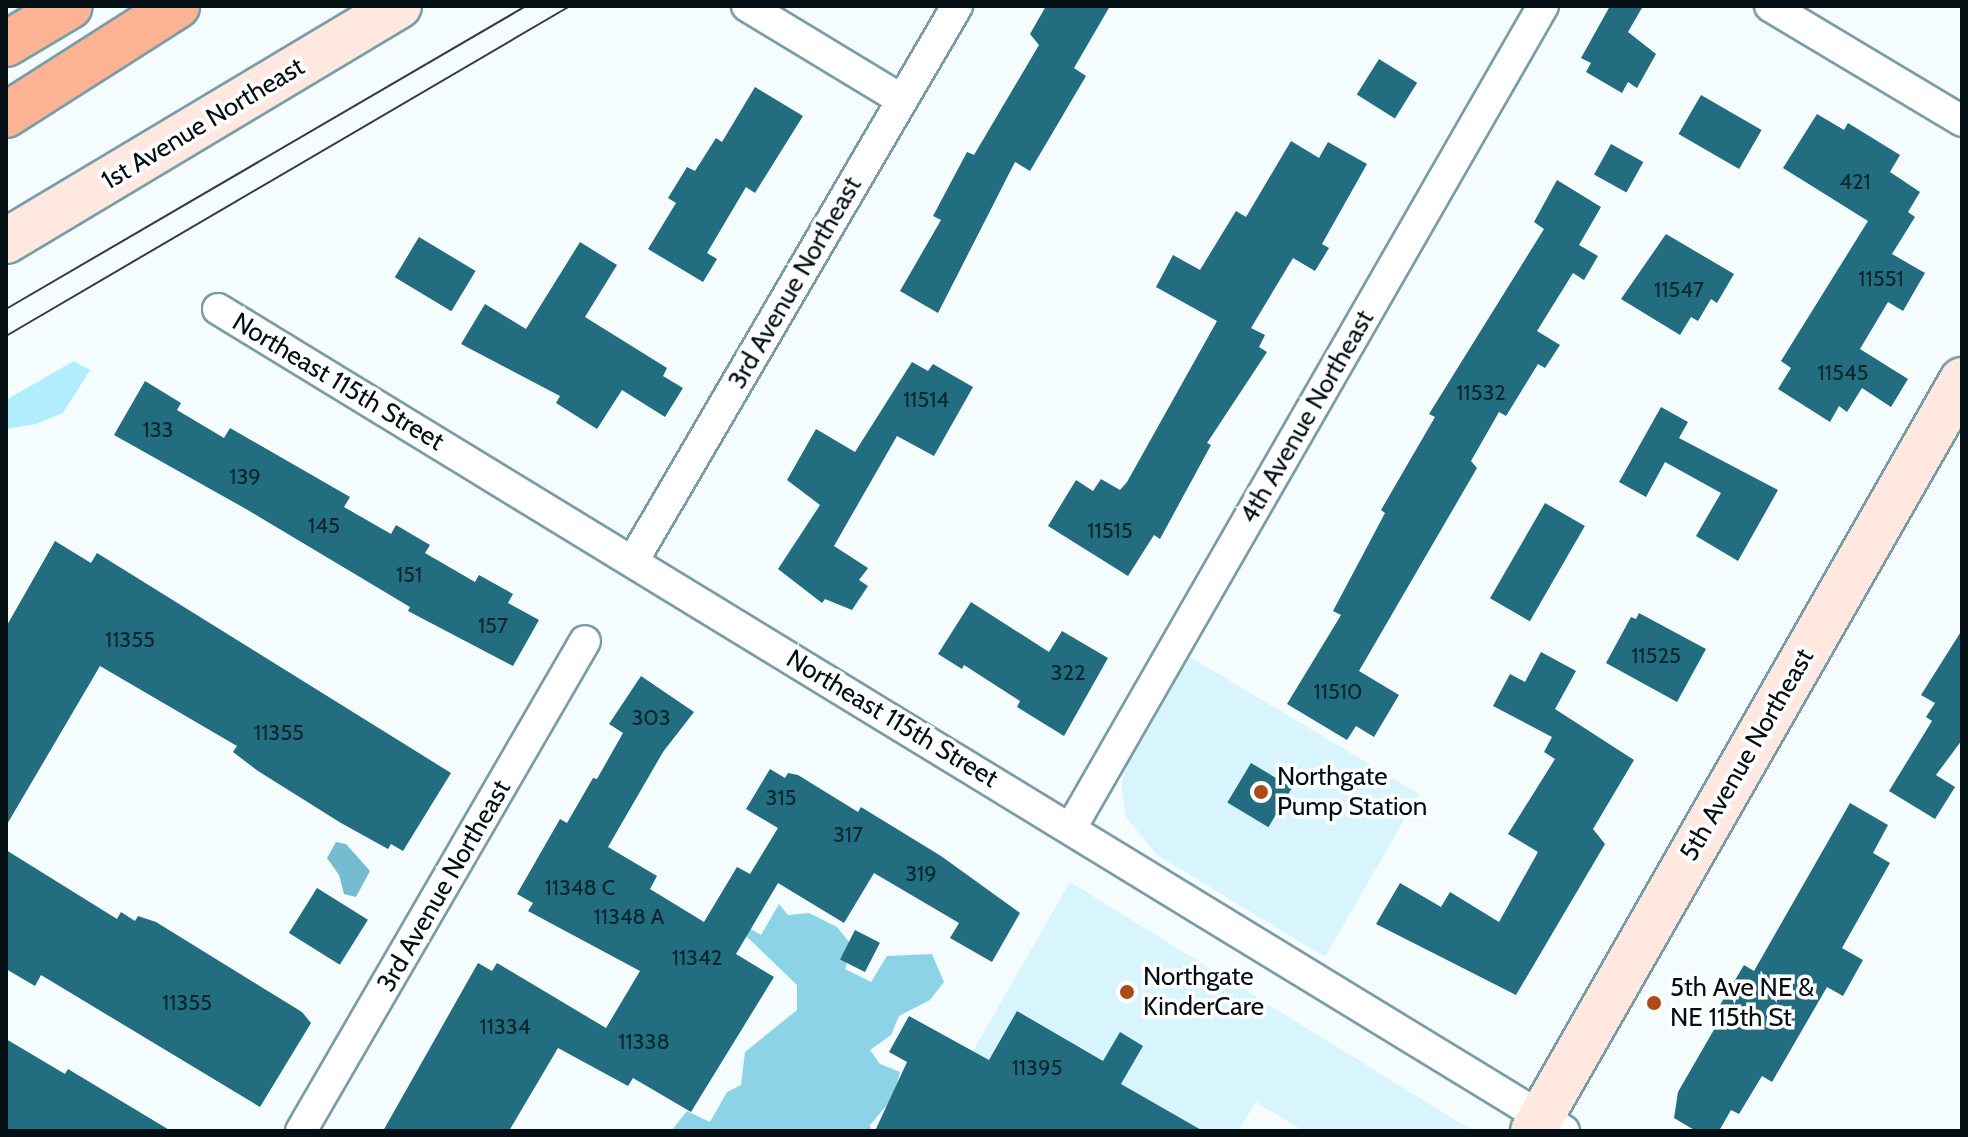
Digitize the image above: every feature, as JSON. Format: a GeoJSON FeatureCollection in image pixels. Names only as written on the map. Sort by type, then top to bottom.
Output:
{"type":"FeatureCollection","features":[{"type":"Feature","properties":{"kind":"highway"},"geometry":{"type":"LineString","coordinates":[[6,44],[70,6]]}},
{"type":"Feature","properties":{"kind":"highway"},"geometry":{"type":"LineString","coordinates":[[6,115],[177,6]]}},
{"type":"Feature","properties":{"kind":"main road","name":"1st Avenue Northeast"},"geometry":{"type":"LineString","coordinates":[[6,241],[399,6]]}},
{"type":"Feature","properties":{"kind":"main road","name":"5th Avenue Northeast"},"geometry":{"type":"LineString","coordinates":[[1546,1126],[1962,380]]}},
{"type":"Feature","properties":{"kind":"street"},"geometry":{"type":"LineString","coordinates":[[747,6],[902,100]]}},
{"type":"Feature","properties":{"kind":"street","name":"3rd Avenue Northeast"},"geometry":{"type":"LineString","coordinates":[[633,561],[957,6]]}},
{"type":"Feature","properties":{"kind":"street","name":"4th Avenue Northeast"},"geometry":{"type":"LineString","coordinates":[[1071,828],[1543,6]]}},
{"type":"Feature","properties":{"kind":"street"},"geometry":{"type":"LineString","coordinates":[[1770,6],[1962,121]]}},
{"type":"Feature","properties":{"kind":"street","name":"Northeast 115th Street"},"geometry":{"type":"LineString","coordinates":[[218,309],[1071,828],[1546,1126]]}},
{"type":"Feature","properties":{"kind":"street","name":"3rd Avenue Northeast"},"geometry":{"type":"LineString","coordinates":[[301,1131],[585,641]]}},
{"type":"Feature","properties":{"kind":"shaded area"},"geometry":{"type":"Polygon","coordinates":[[[74,361],[90,370],[63,413],[36,424],[6,429],[6,400],[74,361]]]}},
{"type":"Feature","properties":{"kind":"shaded area"},"geometry":{"type":"Polygon","coordinates":[[[1185,654],[1419,794],[1325,957],[1157,855],[1126,817],[1121,786],[1128,754],[1185,654]]]}},
{"type":"Feature","properties":{"kind":"shaded area"},"geometry":{"type":"Polygon","coordinates":[[[336,842],[346,844],[370,871],[356,897],[344,894],[339,875],[327,858],[336,842]]]}},
{"type":"Feature","properties":{"kind":"shaded area","name":"Northgate KinderCare"},"geometry":{"type":"Polygon","coordinates":[[[1070,882],[1473,1131],[1304,1131],[1256,1102],[1238,1131],[927,1131],[1070,882]]]}},
{"type":"Feature","properties":{"kind":"shaded area"},"geometry":{"type":"Polygon","coordinates":[[[779,904],[788,915],[809,913],[837,927],[853,947],[845,969],[871,982],[887,956],[932,954],[944,982],[930,1000],[899,1016],[891,1035],[870,1050],[880,1064],[900,1072],[893,1098],[870,1125],[871,1131],[671,1131],[687,1111],[710,1122],[727,1092],[741,1085],[745,1052],[797,1010],[797,985],[741,931],[742,924],[761,935],[779,904]]]}},
{"type":"Feature","properties":{"kind":"building"},"geometry":{"type":"Polygon","coordinates":[[[1046,6],[1110,6],[1074,68],[1086,76],[1030,171],[1015,162],[938,313],[900,291],[941,220],[933,216],[967,152],[974,155],[1039,45],[1030,34],[1046,6]]]}},
{"type":"Feature","properties":{"kind":"building"},"geometry":{"type":"Polygon","coordinates":[[[1610,6],[1643,6],[1628,32],[1656,54],[1637,88],[1628,82],[1622,93],[1586,72],[1591,63],[1581,58],[1610,6]]]}},
{"type":"Feature","properties":{"kind":"building"},"geometry":{"type":"Polygon","coordinates":[[[1379,59],[1417,83],[1395,118],[1357,95],[1379,59]]]}},
{"type":"Feature","properties":{"kind":"building"},"geometry":{"type":"Polygon","coordinates":[[[755,87],[803,116],[755,193],[746,187],[707,253],[717,259],[703,282],[648,249],[676,203],[668,198],[687,167],[695,171],[716,138],[722,142],[755,87]]]}},
{"type":"Feature","properties":{"kind":"building"},"geometry":{"type":"Polygon","coordinates":[[[1701,95],[1762,130],[1739,169],[1678,134],[1701,95]]]}},
{"type":"Feature","properties":{"kind":"building"},"geometry":{"type":"Polygon","coordinates":[[[1817,114],[1844,130],[1848,123],[1900,155],[1890,172],[1920,192],[1908,212],[1915,217],[1892,254],[1925,273],[1903,311],[1888,302],[1860,349],[1908,379],[1891,407],[1862,388],[1847,412],[1839,406],[1830,422],[1778,389],[1791,368],[1781,361],[1868,221],[1783,168],[1817,114]]]}},
{"type":"Feature","properties":{"kind":"building"},"geometry":{"type":"Polygon","coordinates":[[[1291,141],[1319,158],[1328,142],[1367,164],[1322,244],[1329,248],[1315,271],[1293,258],[1251,328],[1265,335],[1259,347],[1267,352],[1207,443],[1211,445],[1160,539],[1154,535],[1128,576],[1048,526],[1076,480],[1093,491],[1101,479],[1120,490],[1127,482],[1217,321],[1156,287],[1173,255],[1200,270],[1236,211],[1246,217],[1291,141]]]}},
{"type":"Feature","properties":{"kind":"building"},"geometry":{"type":"Polygon","coordinates":[[[1611,144],[1643,162],[1626,193],[1594,175],[1611,144]]]}},
{"type":"Feature","properties":{"kind":"building"},"geometry":{"type":"Polygon","coordinates":[[[1557,180],[1601,207],[1579,245],[1598,256],[1584,280],[1573,273],[1537,331],[1560,345],[1545,368],[1538,364],[1506,416],[1499,412],[1471,461],[1477,468],[1359,671],[1399,695],[1374,737],[1356,726],[1347,740],[1287,704],[1341,615],[1333,611],[1385,513],[1381,510],[1435,417],[1429,414],[1544,229],[1534,222],[1557,180]]]}},
{"type":"Feature","properties":{"kind":"building"},"geometry":{"type":"Polygon","coordinates":[[[1666,234],[1734,274],[1717,303],[1711,299],[1698,321],[1691,317],[1680,335],[1621,299],[1666,234]]]}},
{"type":"Feature","properties":{"kind":"building"},"geometry":{"type":"Polygon","coordinates":[[[419,237],[476,271],[451,311],[395,277],[419,237]]]}},
{"type":"Feature","properties":{"kind":"building"},"geometry":{"type":"Polygon","coordinates":[[[580,242],[617,265],[585,317],[667,368],[663,376],[683,388],[665,417],[622,390],[597,429],[556,403],[560,396],[461,344],[485,304],[526,329],[580,242]]]}},
{"type":"Feature","properties":{"kind":"building"},"geometry":{"type":"Polygon","coordinates":[[[912,362],[928,371],[933,364],[973,387],[934,456],[897,436],[834,546],[868,568],[859,580],[868,586],[852,610],[825,599],[822,603],[778,569],[820,505],[787,480],[816,429],[855,452],[912,362]]]}},
{"type":"Feature","properties":{"kind":"building"},"geometry":{"type":"Polygon","coordinates":[[[145,381],[181,403],[177,410],[224,438],[230,428],[350,497],[344,507],[391,534],[396,525],[430,545],[425,553],[475,582],[479,575],[513,594],[508,603],[539,620],[513,666],[408,611],[410,607],[114,435],[145,381]]]}},
{"type":"Feature","properties":{"kind":"building"},"geometry":{"type":"Polygon","coordinates":[[[1661,407],[1688,422],[1679,438],[1778,490],[1738,561],[1696,536],[1721,493],[1665,462],[1646,497],[1619,482],[1661,407]]]}},
{"type":"Feature","properties":{"kind":"building"},"geometry":{"type":"Polygon","coordinates":[[[1545,503],[1585,526],[1530,621],[1490,598],[1545,503]]]}},
{"type":"Feature","properties":{"kind":"building"},"geometry":{"type":"Polygon","coordinates":[[[55,541],[91,563],[97,553],[451,773],[403,851],[391,844],[388,849],[341,823],[258,771],[233,752],[237,746],[100,666],[6,826],[6,627],[55,541]]]}},
{"type":"Feature","properties":{"kind":"building"},"geometry":{"type":"Polygon","coordinates":[[[971,602],[1049,652],[1062,631],[1108,658],[1064,736],[1017,707],[1020,701],[964,665],[962,669],[938,654],[971,602]]]}},
{"type":"Feature","properties":{"kind":"building"},"geometry":{"type":"Polygon","coordinates":[[[1639,613],[1706,649],[1677,702],[1606,663],[1631,617],[1636,619],[1639,613]]]}},
{"type":"Feature","properties":{"kind":"building"},"geometry":{"type":"Polygon","coordinates":[[[1962,630],[1962,740],[1936,775],[1955,787],[1935,819],[1889,791],[1932,721],[1926,717],[1935,703],[1921,695],[1962,630]]]}},
{"type":"Feature","properties":{"kind":"building"},"geometry":{"type":"Polygon","coordinates":[[[1541,652],[1576,671],[1555,709],[1634,760],[1593,829],[1605,844],[1516,995],[1376,924],[1400,883],[1441,907],[1450,892],[1499,922],[1538,852],[1508,834],[1555,759],[1544,752],[1552,737],[1493,706],[1510,674],[1525,682],[1541,652]]]}},
{"type":"Feature","properties":{"kind":"building"},"geometry":{"type":"Polygon","coordinates":[[[641,676],[694,712],[663,752],[608,847],[657,876],[650,889],[704,922],[737,867],[750,874],[778,828],[746,809],[770,769],[785,778],[788,773],[798,775],[858,812],[861,807],[941,856],[1020,913],[992,962],[950,938],[959,923],[874,873],[844,923],[778,883],[736,954],[774,977],[691,1112],[633,1078],[628,1086],[558,1048],[509,1131],[383,1131],[478,963],[492,971],[497,963],[606,1028],[640,971],[528,911],[533,903],[517,894],[560,819],[567,823],[593,778],[597,779],[623,733],[609,724],[641,676]]]}},
{"type":"Feature","properties":{"kind":"building","name":"Northgate Pump Station"},"geometry":{"type":"Polygon","coordinates":[[[1251,763],[1292,788],[1268,827],[1227,802],[1251,763]]]}},
{"type":"Feature","properties":{"kind":"building"},"geometry":{"type":"Polygon","coordinates":[[[1850,803],[1888,825],[1873,853],[1890,863],[1842,948],[1863,960],[1843,996],[1827,987],[1772,1082],[1762,1076],[1739,1114],[1731,1110],[1719,1131],[1696,1131],[1674,1118],[1678,1092],[1723,1014],[1717,1010],[1744,965],[1754,971],[1850,803]]]}},
{"type":"Feature","properties":{"kind":"building"},"geometry":{"type":"Polygon","coordinates":[[[6,850],[117,919],[121,912],[135,921],[138,916],[156,922],[302,1012],[311,1023],[260,1107],[41,975],[35,986],[6,969],[6,850]]]}},
{"type":"Feature","properties":{"kind":"building"},"geometry":{"type":"Polygon","coordinates":[[[317,888],[368,920],[340,965],[289,933],[317,888]]]}},
{"type":"Feature","properties":{"kind":"building"},"geometry":{"type":"Polygon","coordinates":[[[855,930],[880,943],[865,972],[840,959],[855,930]]]}},
{"type":"Feature","properties":{"kind":"building"},"geometry":{"type":"Polygon","coordinates":[[[1017,1011],[1103,1061],[1120,1032],[1143,1046],[1121,1084],[1203,1131],[875,1131],[907,1062],[889,1052],[909,1016],[989,1060],[1017,1011]]]}},
{"type":"Feature","properties":{"kind":"building"},"geometry":{"type":"Polygon","coordinates":[[[6,1039],[65,1074],[68,1069],[171,1131],[6,1131],[6,1039]]]}},
{"type":"Feature","properties":{"kind":"tram line"},"geometry":{"type":"LineString","coordinates":[[6,309],[526,6]]}},
{"type":"Feature","properties":{"kind":"tram line"},"geometry":{"type":"LineString","coordinates":[[6,336],[570,6]]}},
{"type":"Feature","properties":{"kind":"place","name":"Northgate Pump Station"},"geometry":{"type":"Point","coordinates":[1261,792]}},
{"type":"Feature","properties":{"kind":"place","name":"Northgate KinderCare"},"geometry":{"type":"Point","coordinates":[1127,992]}},
{"type":"Feature","properties":{"kind":"place","name":"5th Ave NE & NE 115th St"},"geometry":{"type":"Point","coordinates":[1654,1003]}}]}
